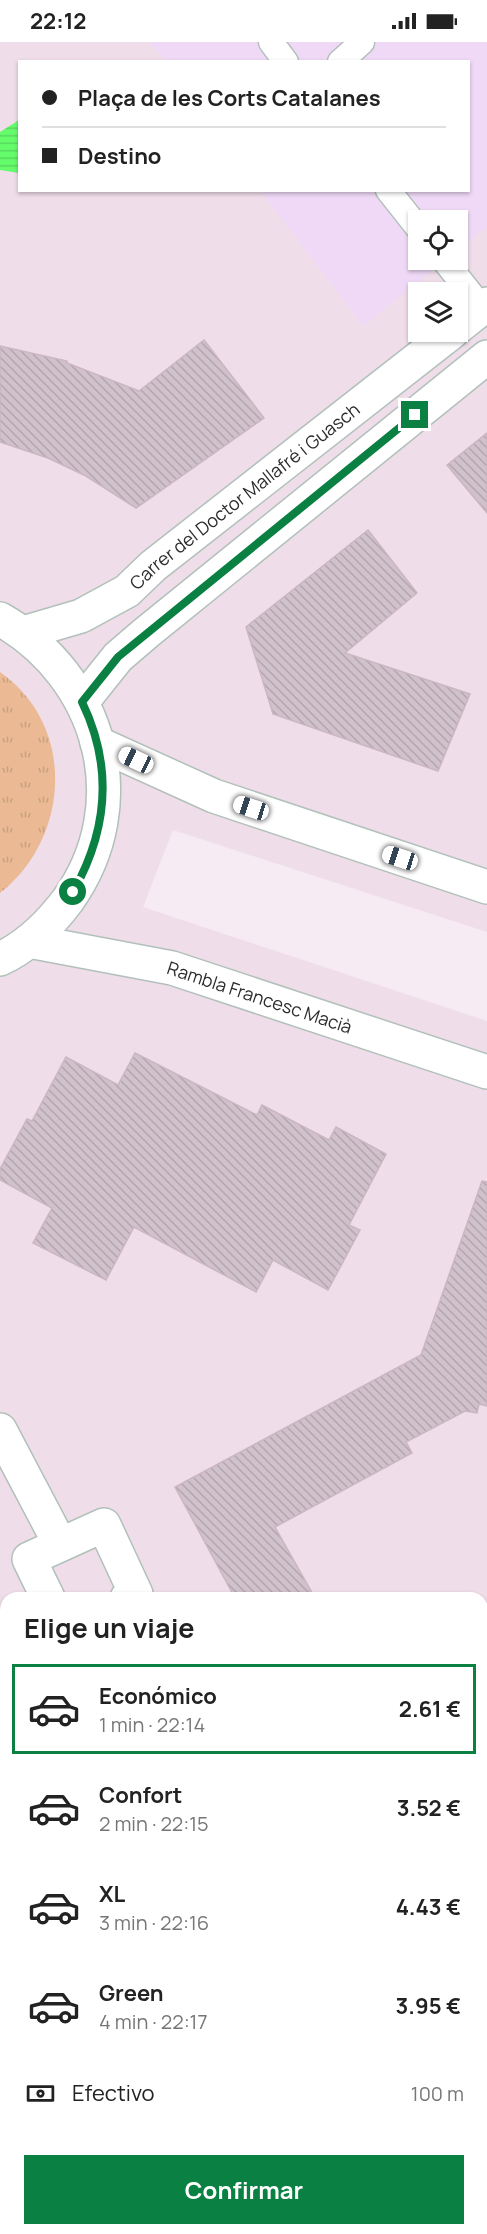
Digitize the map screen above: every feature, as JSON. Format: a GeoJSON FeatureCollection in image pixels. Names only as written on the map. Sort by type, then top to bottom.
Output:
{"type":"FeatureCollection","features":[{"type":"Feature","properties":{"kind":"street","name":"Carrer del Doctor Mallafré i Guasch"},"geometry":{"type":"LineString","coordinates":[[11,626],[81,616],[127,591],[153,566],[439,342]]}},
{"type":"Feature","properties":{"kind":"street"},"geometry":{"type":"LineString","coordinates":[[82,702],[118,657],[146,633],[487,357]]}},
{"type":"Feature","properties":{"kind":"street"},"geometry":{"type":"LineString","coordinates":[[0,959],[29,941],[57,915],[73,892],[87,867],[95,845],[103,793],[97,743],[82,702],[54,660],[11,626]]}},
{"type":"Feature","properties":{"kind":"street"},"geometry":{"type":"LineString","coordinates":[[97,743],[214,795],[487,887]]}},
{"type":"Feature","properties":{"kind":"street","name":"Rambla Francesc Macià"},"geometry":{"type":"LineString","coordinates":[[29,941],[172,968],[487,1072]]}},
{"type":"Feature","properties":{"kind":"street"},"geometry":{"type":"LineString","coordinates":[[0,1430],[60,1544]]}},
{"type":"Feature","properties":{"kind":"street"},"geometry":{"type":"LineString","coordinates":[[45,1592],[29,1559],[104,1525],[135,1592]]}},
{"type":"Feature","properties":{"kind":"lane"},"geometry":{"type":"LineString","coordinates":[[271,42],[284,60]]}},
{"type":"Feature","properties":{"kind":"lane"},"geometry":{"type":"LineString","coordinates":[[342,60],[362,42]]}},
{"type":"Feature","properties":{"kind":"lane"},"geometry":{"type":"LineString","coordinates":[[390,192],[408,215]]}},
{"type":"Feature","properties":{"kind":"lane"},"geometry":{"type":"LineString","coordinates":[[450,270],[476,313]]}},
{"type":"Feature","properties":{"kind":"shaded area"},"geometry":{"type":"Polygon","coordinates":[[[150,42],[487,42],[487,227],[468,242],[468,210],[408,210],[408,270],[433,270],[418,282],[408,282],[408,290],[363,326],[262,192],[470,192],[470,60],[164,60],[150,42]]]}},
{"type":"Feature","properties":{"kind":"shaded area"},"geometry":{"type":"Polygon","coordinates":[[[18,121],[18,173],[0,170],[0,132],[18,121]]]}},
{"type":"Feature","properties":{"kind":"shaded area"},"geometry":{"type":"Polygon","coordinates":[[[173,830],[487,932],[487,1021],[143,907],[173,830]]]}},
{"type":"Feature","properties":{"kind":"green space"},"geometry":{"type":"Polygon","coordinates":[[[0,672],[25,695],[42,722],[52,751],[55,782],[51,813],[40,843],[23,870],[0,893],[0,672]]]}},
{"type":"Feature","properties":{"kind":"building"},"geometry":{"type":"Polygon","coordinates":[[[204,340],[264,418],[136,508],[86,476],[48,458],[0,442],[0,346],[67,361],[67,363],[139,391],[204,340]]]}},
{"type":"Feature","properties":{"kind":"building"},"geometry":{"type":"Polygon","coordinates":[[[487,433],[487,513],[447,465],[487,433]]]}},
{"type":"Feature","properties":{"kind":"building"},"geometry":{"type":"Polygon","coordinates":[[[368,530],[417,593],[345,653],[470,694],[438,771],[273,714],[246,627],[368,530]]]}},
{"type":"Feature","properties":{"kind":"building"},"geometry":{"type":"Polygon","coordinates":[[[135,1053],[257,1115],[262,1105],[329,1140],[336,1127],[386,1154],[349,1225],[360,1230],[328,1290],[273,1260],[256,1292],[134,1227],[106,1280],[33,1243],[52,1208],[0,1180],[0,1169],[27,1119],[32,1121],[66,1057],[118,1085],[135,1053]]]}},
{"type":"Feature","properties":{"kind":"building"},"geometry":{"type":"Polygon","coordinates":[[[482,1181],[487,1182],[487,1406],[479,1404],[477,1413],[465,1411],[406,1442],[412,1453],[275,1527],[312,1592],[232,1592],[175,1487],[421,1355],[482,1181]]]}},
{"type":"Feature","properties":{"kind":"route"},"geometry":{"type":"LineString","coordinates":[[73,892],[87,867],[95,845],[99,831],[103,793],[97,743],[90,718],[82,702],[118,657],[415,415]]}}]}
